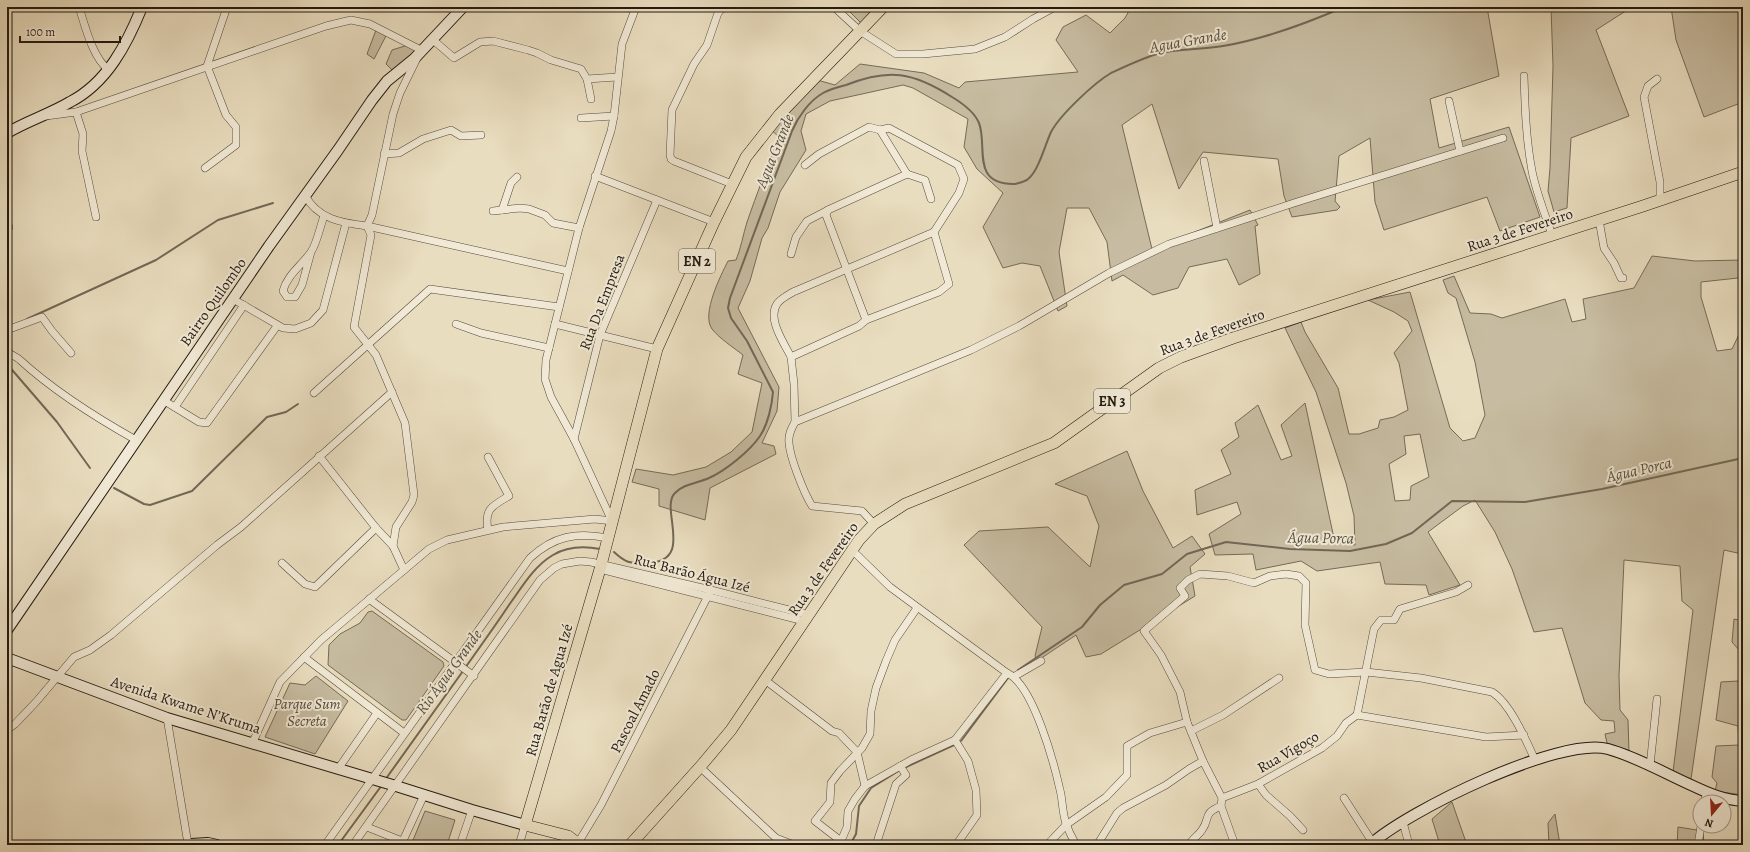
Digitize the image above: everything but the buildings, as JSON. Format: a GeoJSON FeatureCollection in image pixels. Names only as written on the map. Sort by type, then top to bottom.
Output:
{"type":"FeatureCollection","features":[{"type":"Feature","properties":{"kind":"main road","name":"EN 2"},"geometry":{"type":"LineString","coordinates":[[601,567],[657,349],[732,184],[746,157],[780,114],[883,7]]}},
{"type":"Feature","properties":{"kind":"main road","name":"Rua 3 de Fevereiro"},"geometry":{"type":"LineString","coordinates":[[630,845],[731,730],[852,551],[874,524],[905,504],[1054,443],[1159,368],[1181,357],[1743,172]]}},
{"type":"Feature","properties":{"kind":"main road","name":"Rua Barão de Agua Izé"},"geometry":{"type":"LineString","coordinates":[[525,825],[601,567]]}},
{"type":"Feature","properties":{"kind":"main road"},"geometry":{"type":"LineString","coordinates":[[525,825],[568,836],[579,844]]}},
{"type":"Feature","properties":{"kind":"street"},"geometry":{"type":"LineString","coordinates":[[79,7],[90,40],[102,65],[109,70]]}},
{"type":"Feature","properties":{"kind":"street"},"geometry":{"type":"LineString","coordinates":[[7,133],[72,102],[97,82],[109,70],[122,49],[142,7]]}},
{"type":"Feature","properties":{"kind":"street"},"geometry":{"type":"LineString","coordinates":[[205,168],[236,145],[236,127],[226,114],[207,66],[227,7]]}},
{"type":"Feature","properties":{"kind":"street","name":"Bairro Quilombo"},"geometry":{"type":"LineString","coordinates":[[7,630],[163,400],[380,89],[396,72],[422,50],[463,7]]}},
{"type":"Feature","properties":{"kind":"street"},"geometry":{"type":"LineString","coordinates":[[612,521],[574,439],[551,397],[545,379],[546,360],[579,228],[611,131],[622,44],[636,7]]}},
{"type":"Feature","properties":{"kind":"street"},"geometry":{"type":"LineString","coordinates":[[724,7],[718,13],[707,45],[694,64],[672,110],[670,155],[671,159],[674,161],[732,184]]}},
{"type":"Feature","properties":{"kind":"street"},"geometry":{"type":"LineString","coordinates":[[834,7],[860,31],[896,54],[948,53],[975,49],[1004,37],[1033,18],[1055,7]]}},
{"type":"Feature","properties":{"kind":"street"},"geometry":{"type":"LineString","coordinates":[[42,117],[76,112],[326,26],[351,20],[370,24],[422,50],[400,93],[393,114],[372,215],[367,226],[371,235],[354,327],[376,355],[405,423],[414,495],[412,502],[396,527],[393,546]]}},
{"type":"Feature","properties":{"kind":"street"},"geometry":{"type":"LineString","coordinates":[[432,39],[454,58],[480,42],[493,41],[513,45],[538,53],[551,60],[581,69],[587,79],[591,99]]}},
{"type":"Feature","properties":{"kind":"street"},"geometry":{"type":"LineString","coordinates":[[1524,76],[1529,156],[1536,186],[1552,235]]}},
{"type":"Feature","properties":{"kind":"street"},"geometry":{"type":"LineString","coordinates":[[587,79],[617,77]]}},
{"type":"Feature","properties":{"kind":"street"},"geometry":{"type":"LineString","coordinates":[[1657,79],[1648,86],[1644,97],[1660,182],[1660,200]]}},
{"type":"Feature","properties":{"kind":"street"},"geometry":{"type":"LineString","coordinates":[[1448,101],[1460,151]]}},
{"type":"Feature","properties":{"kind":"street"},"geometry":{"type":"LineString","coordinates":[[76,112],[82,134],[82,151],[96,217]]}},
{"type":"Feature","properties":{"kind":"street"},"geometry":{"type":"LineString","coordinates":[[581,118],[614,116]]}},
{"type":"Feature","properties":{"kind":"street"},"geometry":{"type":"LineString","coordinates":[[805,165],[819,154],[869,127],[880,130],[889,128],[958,165],[964,178],[959,193],[934,232],[846,268],[793,292],[778,303],[773,315],[776,326],[791,358],[794,384],[795,422],[790,433],[789,444],[804,493],[812,506],[862,511],[874,524]]}},
{"type":"Feature","properties":{"kind":"street"},"geometry":{"type":"LineString","coordinates":[[384,154],[399,153],[423,139],[451,130],[461,136],[481,135]]}},
{"type":"Feature","properties":{"kind":"street"},"geometry":{"type":"LineString","coordinates":[[880,130],[907,174],[925,180],[930,199]]}},
{"type":"Feature","properties":{"kind":"street"},"geometry":{"type":"LineString","coordinates":[[795,422],[971,350],[1019,326],[1110,273],[1169,244],[1503,138]]}},
{"type":"Feature","properties":{"kind":"street"},"geometry":{"type":"LineString","coordinates":[[1204,161],[1217,228]]}},
{"type":"Feature","properties":{"kind":"street"},"geometry":{"type":"LineString","coordinates":[[791,254],[796,237],[807,221],[907,174]]}},
{"type":"Feature","properties":{"kind":"street"},"geometry":{"type":"LineString","coordinates":[[595,176],[714,222]]}},
{"type":"Feature","properties":{"kind":"street"},"geometry":{"type":"LineString","coordinates":[[502,210],[511,183],[517,178]]}},
{"type":"Feature","properties":{"kind":"street"},"geometry":{"type":"LineString","coordinates":[[305,195],[312,206],[324,216],[346,223],[367,226],[568,271]]}},
{"type":"Feature","properties":{"kind":"street","name":"Rua Da Empresa"},"geometry":{"type":"LineString","coordinates":[[574,439],[600,335],[657,200]]}},
{"type":"Feature","properties":{"kind":"street"},"geometry":{"type":"LineString","coordinates":[[493,211],[529,209],[545,216],[553,223],[579,228]]}},
{"type":"Feature","properties":{"kind":"street"},"geometry":{"type":"LineString","coordinates":[[828,210],[826,215],[866,320]]}},
{"type":"Feature","properties":{"kind":"street"},"geometry":{"type":"LineString","coordinates":[[311,252],[298,266],[284,287],[283,291],[287,297],[295,297],[300,290],[311,252],[324,216]]}},
{"type":"Feature","properties":{"kind":"street"},"geometry":{"type":"LineString","coordinates":[[1599,220],[1604,248],[1621,278],[1623,278]]}},
{"type":"Feature","properties":{"kind":"street"},"geometry":{"type":"LineString","coordinates":[[233,299],[277,326],[289,329],[301,328],[311,323],[320,315],[325,304],[346,223]]}},
{"type":"Feature","properties":{"kind":"street"},"geometry":{"type":"LineString","coordinates":[[791,358],[859,326],[866,320],[938,292],[950,284],[934,232]]}},
{"type":"Feature","properties":{"kind":"street"},"geometry":{"type":"LineString","coordinates":[[314,393],[430,289],[559,307]]}},
{"type":"Feature","properties":{"kind":"street"},"geometry":{"type":"LineString","coordinates":[[174,407],[244,305]]}},
{"type":"Feature","properties":{"kind":"street"},"geometry":{"type":"LineString","coordinates":[[7,330],[42,317],[71,353]]}},
{"type":"Feature","properties":{"kind":"street"},"geometry":{"type":"LineString","coordinates":[[456,324],[481,333],[549,348]]}},
{"type":"Feature","properties":{"kind":"street"},"geometry":{"type":"LineString","coordinates":[[555,324],[657,349]]}},
{"type":"Feature","properties":{"kind":"street"},"geometry":{"type":"LineString","coordinates":[[163,400],[199,422],[207,423],[277,326]]}},
{"type":"Feature","properties":{"kind":"street"},"geometry":{"type":"LineString","coordinates":[[7,351],[40,379],[97,419],[136,440]]}},
{"type":"Feature","properties":{"kind":"street"},"geometry":{"type":"LineString","coordinates":[[7,730],[15,724],[58,677],[74,657],[90,650],[128,621],[240,527],[392,392]]}},
{"type":"Feature","properties":{"kind":"street"},"geometry":{"type":"LineString","coordinates":[[319,456],[376,528],[393,546],[404,570]]}},
{"type":"Feature","properties":{"kind":"street"},"geometry":{"type":"LineString","coordinates":[[488,457],[509,496],[488,511],[486,517],[488,530]]}},
{"type":"Feature","properties":{"kind":"street"},"geometry":{"type":"LineString","coordinates":[[252,744],[278,687],[304,657],[369,599],[434,546],[447,540],[502,526],[595,519],[612,521]]}},
{"type":"Feature","properties":{"kind":"street"},"geometry":{"type":"LineString","coordinates":[[282,563],[305,584],[315,587],[376,528]]}},
{"type":"Feature","properties":{"kind":"street"},"geometry":{"type":"LineString","coordinates":[[353,845],[367,826],[404,733],[517,575],[536,552],[552,542],[567,537],[586,535],[608,538]]}},
{"type":"Feature","properties":{"kind":"street"},"geometry":{"type":"LineString","coordinates":[[852,551],[890,587],[917,608],[1007,673],[1014,676],[1027,695],[1045,732],[1061,791],[1066,825],[1076,845]]}},
{"type":"Feature","properties":{"kind":"street","name":"Rua Barão Água Izé"},"geometry":{"type":"LineString","coordinates":[[472,674],[540,580],[554,568],[569,562],[591,562],[601,567],[806,618]]}},
{"type":"Feature","properties":{"kind":"street"},"geometry":{"type":"LineString","coordinates":[[1235,845],[1221,806],[1222,798],[1203,761],[1187,722],[1180,692],[1161,655],[1144,631],[1184,596],[1180,588],[1188,580],[1200,574],[1228,576],[1254,583],[1270,576],[1286,574],[1298,576],[1306,583],[1305,626],[1315,670],[1329,674],[1366,672],[1421,678],[1492,692],[1499,696],[1524,735],[1534,760]]}},
{"type":"Feature","properties":{"kind":"street"},"geometry":{"type":"LineString","coordinates":[[1468,585],[1456,592],[1400,609],[1394,620],[1381,620],[1374,629],[1357,715],[1486,737],[1524,735]]}},
{"type":"Feature","properties":{"kind":"street","name":"Pascoal Amado"},"geometry":{"type":"LineString","coordinates":[[579,844],[602,805],[709,593]]}},
{"type":"Feature","properties":{"kind":"street"},"geometry":{"type":"LineString","coordinates":[[324,845],[384,782],[472,674],[369,599]]}},
{"type":"Feature","properties":{"kind":"street"},"geometry":{"type":"LineString","coordinates":[[917,608],[895,640],[886,661],[876,688],[871,710],[870,734],[862,748],[832,783],[830,802],[814,821],[840,843],[847,827],[848,811],[865,786],[900,766],[955,740],[1007,673]]}},
{"type":"Feature","properties":{"kind":"street"},"geometry":{"type":"LineString","coordinates":[[304,657],[404,733]]}},
{"type":"Feature","properties":{"kind":"street","name":"Avenida Kwame N’Kruma"},"geometry":{"type":"LineString","coordinates":[[7,658],[167,718],[525,825]]}},
{"type":"Feature","properties":{"kind":"street"},"geometry":{"type":"LineString","coordinates":[[1014,676],[1041,661]]}},
{"type":"Feature","properties":{"kind":"street"},"geometry":{"type":"LineString","coordinates":[[1191,731],[1223,715],[1280,678]]}},
{"type":"Feature","properties":{"kind":"street"},"geometry":{"type":"LineString","coordinates":[[765,680],[832,731],[839,733],[857,752],[865,786]]}},
{"type":"Feature","properties":{"kind":"street"},"geometry":{"type":"LineString","coordinates":[[1650,766],[1657,699]]}},
{"type":"Feature","properties":{"kind":"street"},"geometry":{"type":"LineString","coordinates":[[338,769],[377,713]]}},
{"type":"Feature","properties":{"kind":"street","name":"Rua Vigoço"},"geometry":{"type":"LineString","coordinates":[[1222,798],[1258,784],[1330,743],[1346,723],[1357,715]]}},
{"type":"Feature","properties":{"kind":"street"},"geometry":{"type":"LineString","coordinates":[[167,718],[187,845],[208,843],[217,845]]}},
{"type":"Feature","properties":{"kind":"street"},"geometry":{"type":"LineString","coordinates":[[1046,845],[1066,825],[1106,797],[1127,775],[1127,746],[1150,733],[1187,722]]}},
{"type":"Feature","properties":{"kind":"street"},"geometry":{"type":"LineString","coordinates":[[955,740],[968,761],[976,790],[977,815],[956,845]]}},
{"type":"Feature","properties":{"kind":"street"},"geometry":{"type":"LineString","coordinates":[[1344,798],[1372,844],[1403,822],[1472,786],[1534,760],[1576,749],[1594,747],[1608,749],[1650,766],[1700,794]]}},
{"type":"Feature","properties":{"kind":"street"},"geometry":{"type":"LineString","coordinates":[[1097,845],[1117,814],[1123,808],[1166,785],[1188,769],[1203,761]]}},
{"type":"Feature","properties":{"kind":"street"},"geometry":{"type":"LineString","coordinates":[[876,845],[896,784],[906,775],[900,766]]}},
{"type":"Feature","properties":{"kind":"street"},"geometry":{"type":"LineString","coordinates":[[700,767],[776,838],[794,845]]}},
{"type":"Feature","properties":{"kind":"street"},"geometry":{"type":"LineString","coordinates":[[1258,784],[1266,795],[1290,816],[1303,830]]}},
{"type":"Feature","properties":{"kind":"street"},"geometry":{"type":"LineString","coordinates":[[367,826],[401,843],[424,795]]}},
{"type":"Feature","properties":{"kind":"street"},"geometry":{"type":"LineString","coordinates":[[1732,800],[1743,801]]}},
{"type":"Feature","properties":{"kind":"street"},"geometry":{"type":"LineString","coordinates":[[1190,845],[1204,828],[1208,814],[1212,810],[1221,806]]}},
{"type":"Feature","properties":{"kind":"street"},"geometry":{"type":"LineString","coordinates":[[460,845],[472,810]]}},
{"type":"Feature","properties":{"kind":"street"},"geometry":{"type":"LineString","coordinates":[[1403,822],[1409,845]]}},
{"type":"Feature","properties":{"kind":"street"},"geometry":{"type":"LineString","coordinates":[[519,845],[525,825]]}},
{"type":"Feature","properties":{"kind":"street"},"geometry":{"type":"LineString","coordinates":[[1698,845],[1700,834]]}},
{"type":"Feature","properties":{"kind":"green space"},"geometry":{"type":"Polygon","coordinates":[[[845,7],[875,7],[861,23],[845,7]]]}},
{"type":"Feature","properties":{"kind":"green space"},"geometry":{"type":"Polygon","coordinates":[[[1131,7],[1487,7],[1499,76],[1430,99],[1439,148],[1509,127],[1540,217],[1500,231],[1487,197],[1384,230],[1375,202],[1370,138],[1339,156],[1335,201],[1340,207],[1337,210],[1292,217],[1284,196],[1278,159],[1203,152],[1179,189],[1152,104],[1122,125],[1152,249],[1250,210],[1258,225],[1255,226],[1260,274],[1239,285],[1227,259],[1189,267],[1178,288],[1153,295],[1123,275],[1112,281],[1107,242],[1089,208],[1067,208],[1059,252],[1067,306],[1058,311],[1040,266],[1022,263],[1003,268],[983,227],[1003,193],[977,169],[964,147],[968,119],[913,88],[903,85],[830,101],[806,114],[801,131],[806,150],[780,192],[768,228],[762,238],[750,281],[738,308],[779,387],[777,411],[762,443],[774,446],[776,454],[710,488],[705,520],[659,506],[659,489],[632,482],[636,469],[673,475],[706,467],[731,452],[752,432],[762,383],[738,374],[743,355],[723,340],[712,329],[709,322],[710,305],[728,261],[736,260],[747,222],[779,137],[768,127],[810,78],[835,85],[860,64],[924,73],[959,88],[965,82],[1078,72],[1056,40],[1063,27],[1086,15],[1110,33],[1125,18],[1131,7]]]}},
{"type":"Feature","properties":{"kind":"green space"},"geometry":{"type":"Polygon","coordinates":[[[1551,7],[1632,7],[1596,30],[1629,116],[1571,138],[1567,208],[1554,212],[1548,191],[1553,66],[1551,7]]]}},
{"type":"Feature","properties":{"kind":"green space"},"geometry":{"type":"Polygon","coordinates":[[[1671,7],[1743,7],[1743,102],[1704,117],[1676,40],[1671,7]]]}},
{"type":"Feature","properties":{"kind":"green space"},"geometry":{"type":"Polygon","coordinates":[[[376,30],[387,34],[374,59],[367,54],[376,30]]]}},
{"type":"Feature","properties":{"kind":"green space"},"geometry":{"type":"Polygon","coordinates":[[[408,45],[417,52],[392,70],[386,64],[392,50],[408,45]]]}},
{"type":"Feature","properties":{"kind":"green space"},"geometry":{"type":"Polygon","coordinates":[[[1652,256],[1695,261],[1743,260],[1738,278],[1701,282],[1701,297],[1717,351],[1732,349],[1743,326],[1743,556],[1742,554],[1724,550],[1691,779],[1673,772],[1693,610],[1682,601],[1680,566],[1624,560],[1619,676],[1620,710],[1628,720],[1629,752],[1607,743],[1605,734],[1615,732],[1614,721],[1601,720],[1585,703],[1562,628],[1534,632],[1512,569],[1495,532],[1475,500],[1463,506],[1428,532],[1460,585],[1429,595],[1426,585],[1385,584],[1380,562],[1317,571],[1301,561],[1256,570],[1253,554],[1215,555],[1209,534],[1241,514],[1237,502],[1197,515],[1195,490],[1231,474],[1221,450],[1239,437],[1235,423],[1258,405],[1281,460],[1292,456],[1281,425],[1305,403],[1335,543],[1355,545],[1354,516],[1346,483],[1316,392],[1285,328],[1301,322],[1305,332],[1338,388],[1349,434],[1359,434],[1378,428],[1380,420],[1394,417],[1408,410],[1399,363],[1394,353],[1412,331],[1408,321],[1394,312],[1368,300],[1410,292],[1450,428],[1463,441],[1475,438],[1485,415],[1475,362],[1456,298],[1448,293],[1443,280],[1454,276],[1470,313],[1491,314],[1502,318],[1565,299],[1572,322],[1586,319],[1583,299],[1634,288],[1652,256]],[[1420,434],[1404,436],[1406,454],[1389,464],[1395,501],[1410,500],[1411,486],[1429,477],[1420,434]]]}},
{"type":"Feature","properties":{"kind":"green space"},"geometry":{"type":"Polygon","coordinates":[[[1127,451],[1143,491],[1173,548],[1192,536],[1205,554],[1190,567],[1195,596],[1101,654],[1086,657],[1076,635],[1037,661],[1035,656],[1042,627],[964,545],[979,531],[1048,527],[1090,567],[1099,526],[1087,496],[1055,484],[1127,451]]]}},
{"type":"Feature","properties":{"kind":"green space"},"geometry":{"type":"Polygon","coordinates":[[[372,611],[443,662],[444,666],[406,720],[402,720],[328,665],[329,645],[340,634],[360,623],[368,612],[372,611]]]}},
{"type":"Feature","properties":{"kind":"green space"},"geometry":{"type":"Polygon","coordinates":[[[1734,619],[1743,621],[1743,795],[1715,791],[1717,783],[1712,777],[1716,746],[1739,745],[1738,726],[1716,720],[1721,682],[1738,681],[1741,673],[1739,650],[1732,642],[1734,619]]]}},
{"type":"Feature","properties":{"kind":"green space","name":"Parque Sum Secreta"},"geometry":{"type":"Polygon","coordinates":[[[316,676],[348,701],[315,754],[265,737],[290,683],[305,685],[316,676]]]}},
{"type":"Feature","properties":{"kind":"green space"},"geometry":{"type":"Polygon","coordinates":[[[1452,802],[1467,845],[1440,845],[1432,819],[1452,802]]]}},
{"type":"Feature","properties":{"kind":"green space"},"geometry":{"type":"Polygon","coordinates":[[[425,811],[455,820],[447,845],[411,845],[425,811]]]}},
{"type":"Feature","properties":{"kind":"green space"},"geometry":{"type":"Polygon","coordinates":[[[1555,814],[1560,845],[1549,845],[1548,823],[1555,814]]]}},
{"type":"Feature","properties":{"kind":"green space"},"geometry":{"type":"Polygon","coordinates":[[[1678,827],[1692,829],[1692,834],[1703,834],[1704,845],[1677,845],[1678,827]]]}},
{"type":"Feature","properties":{"kind":"waterway","name":"Agua Grande"},"geometry":{"type":"LineString","coordinates":[[614,552],[622,559],[636,563],[647,563],[662,560],[670,554],[673,544],[671,500],[675,493],[686,486],[705,480],[730,466],[756,442],[765,426],[771,408],[773,392],[747,341],[731,318],[728,308],[730,298],[792,131],[804,110],[818,96],[831,89],[875,76],[900,75],[925,82],[956,99],[971,111],[979,123],[986,171],[992,178],[1001,183],[1015,184],[1025,181],[1032,176],[1051,132],[1069,108],[1111,73],[1146,58],[1165,52],[1223,46],[1269,35],[1344,7]]}},
{"type":"Feature","properties":{"kind":"waterway"},"geometry":{"type":"LineString","coordinates":[[27,319],[156,260],[218,220],[273,203]]}},
{"type":"Feature","properties":{"kind":"waterway"},"geometry":{"type":"LineString","coordinates":[[7,364],[57,422],[90,468]]}},
{"type":"Feature","properties":{"kind":"waterway"},"geometry":{"type":"LineString","coordinates":[[114,488],[144,504],[150,505],[192,491],[267,417],[286,412],[298,404]]}},
{"type":"Feature","properties":{"kind":"waterway","name":"Água Porca"},"geometry":{"type":"LineString","coordinates":[[1018,670],[1082,627],[1100,605],[1124,585],[1162,574],[1187,554],[1226,542],[1290,549],[1350,551],[1386,544],[1412,533],[1452,501],[1525,502],[1602,489],[1743,458]]}},
{"type":"Feature","properties":{"kind":"waterway","name":"Rio Água Grande"},"geometry":{"type":"LineString","coordinates":[[465,668],[524,584],[540,565],[553,555],[570,548],[588,547],[600,549]]}},
{"type":"Feature","properties":{"kind":"waterway","name":"Rio Água Grande"},"geometry":{"type":"LineString","coordinates":[[385,780],[463,671]]}},
{"type":"Feature","properties":{"kind":"waterway"},"geometry":{"type":"LineString","coordinates":[[961,741],[1008,678]]}},
{"type":"Feature","properties":{"kind":"waterway"},"geometry":{"type":"LineString","coordinates":[[904,768],[954,745]]}},
{"type":"Feature","properties":{"kind":"waterway"},"geometry":{"type":"LineString","coordinates":[[850,845],[856,834],[859,806],[871,788],[900,770]]}},
{"type":"Feature","properties":{"kind":"waterway","name":"Rio Água Grande"},"geometry":{"type":"LineString","coordinates":[[338,845],[382,785]]}}]}
